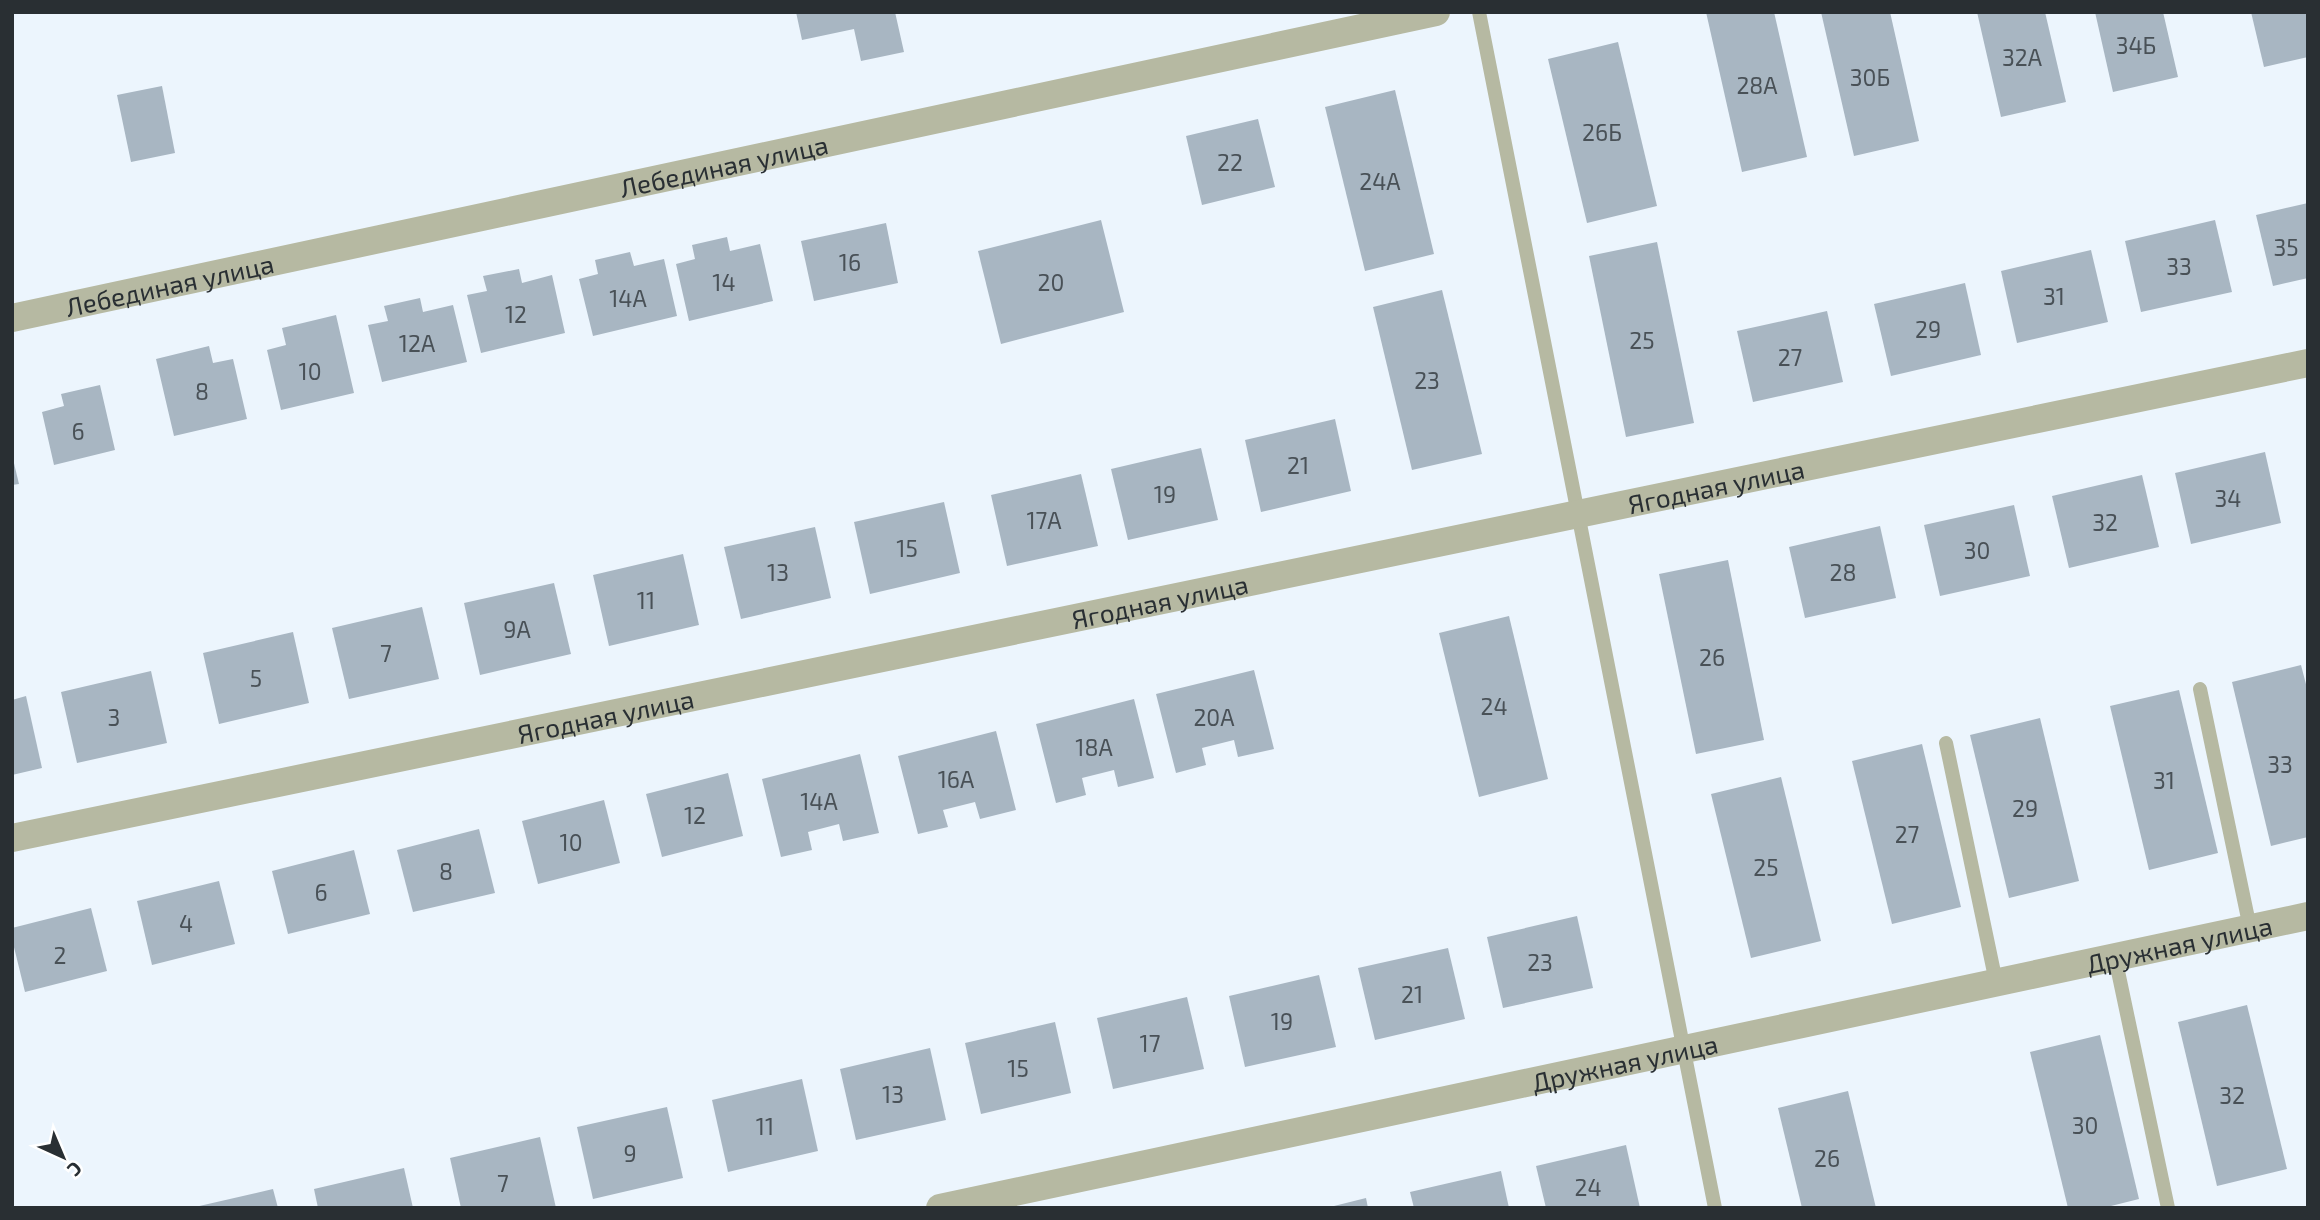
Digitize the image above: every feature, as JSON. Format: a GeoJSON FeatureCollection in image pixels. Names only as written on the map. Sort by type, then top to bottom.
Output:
{"type":"FeatureCollection","features":[{"type":"Feature","properties":{"kind":"street","name":"Лебединая улица"},"geometry":{"type":"LineString","coordinates":[[12,318],[1436,12]]}},
{"type":"Feature","properties":{"kind":"street","name":"Ягодная улица"},"geometry":{"type":"LineString","coordinates":[[12,838],[2308,363]]}},
{"type":"Feature","properties":{"kind":"street","name":"Дружная улица"},"geometry":{"type":"LineString","coordinates":[[940,1208],[2308,916]]}},
{"type":"Feature","properties":{"kind":"lane"},"geometry":{"type":"LineString","coordinates":[[1479,12],[1715,1208]]}},
{"type":"Feature","properties":{"kind":"lane"},"geometry":{"type":"LineString","coordinates":[[2200,689],[2250,928]]}},
{"type":"Feature","properties":{"kind":"lane"},"geometry":{"type":"LineString","coordinates":[[1945,743],[1996,982]]}},
{"type":"Feature","properties":{"kind":"lane"},"geometry":{"type":"LineString","coordinates":[[2115,957],[2168,1208]]}},
{"type":"Feature","properties":{"kind":"building"},"geometry":{"type":"Polygon","coordinates":[[[796,12],[895,12],[904,52],[861,61],[854,29],[802,40],[796,12]]]}},
{"type":"Feature","properties":{"kind":"building"},"geometry":{"type":"Polygon","coordinates":[[[1706,12],[1774,12],[1807,157],[1742,172],[1706,12]]]}},
{"type":"Feature","properties":{"kind":"building"},"geometry":{"type":"Polygon","coordinates":[[[1821,12],[1890,12],[1919,141],[1854,156],[1821,12]]]}},
{"type":"Feature","properties":{"kind":"building"},"geometry":{"type":"Polygon","coordinates":[[[1977,12],[2045,12],[2066,102],[2001,117],[1977,12]]]}},
{"type":"Feature","properties":{"kind":"building"},"geometry":{"type":"Polygon","coordinates":[[[2095,12],[2163,12],[2178,77],[2113,92],[2095,12]]]}},
{"type":"Feature","properties":{"kind":"building"},"geometry":{"type":"Polygon","coordinates":[[[2251,12],[2308,12],[2308,57],[2264,67],[2251,12]]]}},
{"type":"Feature","properties":{"kind":"building"},"geometry":{"type":"Polygon","coordinates":[[[1618,42],[1657,206],[1587,223],[1548,59],[1618,42]]]}},
{"type":"Feature","properties":{"kind":"building"},"geometry":{"type":"Polygon","coordinates":[[[162,86],[175,153],[131,162],[117,95],[162,86]]]}},
{"type":"Feature","properties":{"kind":"building"},"geometry":{"type":"Polygon","coordinates":[[[1395,90],[1434,254],[1365,271],[1325,107],[1395,90]]]}},
{"type":"Feature","properties":{"kind":"building"},"geometry":{"type":"Polygon","coordinates":[[[1258,119],[1275,187],[1202,205],[1186,136],[1258,119]]]}},
{"type":"Feature","properties":{"kind":"building"},"geometry":{"type":"Polygon","coordinates":[[[2308,203],[2308,278],[2273,286],[2256,215],[2308,203]]]}},
{"type":"Feature","properties":{"kind":"building"},"geometry":{"type":"Polygon","coordinates":[[[1101,220],[1124,312],[1001,344],[978,251],[1101,220]]]}},
{"type":"Feature","properties":{"kind":"building"},"geometry":{"type":"Polygon","coordinates":[[[2215,220],[2232,292],[2141,312],[2125,241],[2215,220]]]}},
{"type":"Feature","properties":{"kind":"building"},"geometry":{"type":"Polygon","coordinates":[[[886,223],[898,283],[814,301],[801,241],[886,223]]]}},
{"type":"Feature","properties":{"kind":"building"},"geometry":{"type":"Polygon","coordinates":[[[727,237],[730,251],[760,244],[773,301],[689,321],[676,264],[695,259],[692,245],[727,237]]]}},
{"type":"Feature","properties":{"kind":"building"},"geometry":{"type":"Polygon","coordinates":[[[1657,242],[1694,423],[1626,437],[1589,256],[1657,242]]]}},
{"type":"Feature","properties":{"kind":"building"},"geometry":{"type":"Polygon","coordinates":[[[2091,250],[2108,322],[2017,343],[2001,271],[2091,250]]]}},
{"type":"Feature","properties":{"kind":"building"},"geometry":{"type":"Polygon","coordinates":[[[630,252],[634,266],[664,259],[677,316],[593,336],[579,279],[598,274],[595,260],[630,252]]]}},
{"type":"Feature","properties":{"kind":"building"},"geometry":{"type":"Polygon","coordinates":[[[519,269],[522,283],[552,275],[565,333],[481,353],[467,295],[487,291],[483,276],[519,269]]]}},
{"type":"Feature","properties":{"kind":"building"},"geometry":{"type":"Polygon","coordinates":[[[1965,283],[1981,355],[1891,376],[1874,304],[1965,283]]]}},
{"type":"Feature","properties":{"kind":"building"},"geometry":{"type":"Polygon","coordinates":[[[1442,290],[1482,454],[1412,470],[1373,307],[1442,290]]]}},
{"type":"Feature","properties":{"kind":"building"},"geometry":{"type":"Polygon","coordinates":[[[420,298],[423,312],[453,305],[467,362],[382,382],[368,325],[388,321],[384,306],[420,298]]]}},
{"type":"Feature","properties":{"kind":"building"},"geometry":{"type":"Polygon","coordinates":[[[1827,311],[1843,382],[1753,402],[1737,331],[1827,311]]]}},
{"type":"Feature","properties":{"kind":"building"},"geometry":{"type":"Polygon","coordinates":[[[336,315],[354,393],[281,410],[267,350],[286,345],[282,328],[336,315]]]}},
{"type":"Feature","properties":{"kind":"building"},"geometry":{"type":"Polygon","coordinates":[[[209,346],[213,363],[233,359],[247,419],[174,436],[156,359],[209,346]]]}},
{"type":"Feature","properties":{"kind":"building"},"geometry":{"type":"Polygon","coordinates":[[[100,385],[115,450],[54,465],[42,412],[64,406],[61,394],[100,385]]]}},
{"type":"Feature","properties":{"kind":"building"},"geometry":{"type":"Polygon","coordinates":[[[1335,419],[1351,491],[1261,512],[1245,440],[1335,419]]]}},
{"type":"Feature","properties":{"kind":"building"},"geometry":{"type":"Polygon","coordinates":[[[1201,448],[1218,520],[1128,540],[1111,469],[1201,448]]]}},
{"type":"Feature","properties":{"kind":"building"},"geometry":{"type":"Polygon","coordinates":[[[2265,452],[2281,523],[2191,544],[2175,473],[2265,452]]]}},
{"type":"Feature","properties":{"kind":"building"},"geometry":{"type":"Polygon","coordinates":[[[12,455],[19,484],[12,485],[12,455]]]}},
{"type":"Feature","properties":{"kind":"building"},"geometry":{"type":"Polygon","coordinates":[[[1081,474],[1098,546],[1007,566],[991,495],[1081,474]]]}},
{"type":"Feature","properties":{"kind":"building"},"geometry":{"type":"Polygon","coordinates":[[[2142,475],[2159,547],[2069,568],[2052,496],[2142,475]]]}},
{"type":"Feature","properties":{"kind":"building"},"geometry":{"type":"Polygon","coordinates":[[[944,502],[960,573],[870,594],[854,522],[944,502]]]}},
{"type":"Feature","properties":{"kind":"building"},"geometry":{"type":"Polygon","coordinates":[[[2014,505],[2030,576],[1940,596],[1924,525],[2014,505]]]}},
{"type":"Feature","properties":{"kind":"building"},"geometry":{"type":"Polygon","coordinates":[[[1880,526],[1896,598],[1805,618],[1789,547],[1880,526]]]}},
{"type":"Feature","properties":{"kind":"building"},"geometry":{"type":"Polygon","coordinates":[[[815,527],[831,598],[741,619],[724,547],[815,527]]]}},
{"type":"Feature","properties":{"kind":"building"},"geometry":{"type":"Polygon","coordinates":[[[683,554],[699,625],[609,646],[593,575],[683,554]]]}},
{"type":"Feature","properties":{"kind":"building"},"geometry":{"type":"Polygon","coordinates":[[[1728,560],[1764,740],[1696,754],[1659,574],[1728,560]]]}},
{"type":"Feature","properties":{"kind":"building"},"geometry":{"type":"Polygon","coordinates":[[[554,583],[571,654],[480,675],[464,603],[554,583]]]}},
{"type":"Feature","properties":{"kind":"building"},"geometry":{"type":"Polygon","coordinates":[[[422,607],[439,679],[349,699],[332,628],[422,607]]]}},
{"type":"Feature","properties":{"kind":"building"},"geometry":{"type":"Polygon","coordinates":[[[1509,616],[1548,779],[1479,797],[1439,633],[1509,616]]]}},
{"type":"Feature","properties":{"kind":"building"},"geometry":{"type":"Polygon","coordinates":[[[293,632],[309,703],[219,724],[203,653],[293,632]]]}},
{"type":"Feature","properties":{"kind":"building"},"geometry":{"type":"Polygon","coordinates":[[[2301,665],[2308,692],[2308,837],[2271,846],[2232,682],[2301,665]]]}},
{"type":"Feature","properties":{"kind":"building"},"geometry":{"type":"Polygon","coordinates":[[[1254,670],[1274,749],[1238,757],[1234,740],[1202,748],[1206,765],[1176,773],[1156,694],[1254,670]]]}},
{"type":"Feature","properties":{"kind":"building"},"geometry":{"type":"Polygon","coordinates":[[[151,671],[167,743],[77,763],[61,692],[151,671]]]}},
{"type":"Feature","properties":{"kind":"building"},"geometry":{"type":"Polygon","coordinates":[[[2179,690],[2218,853],[2149,870],[2110,706],[2179,690]]]}},
{"type":"Feature","properties":{"kind":"building"},"geometry":{"type":"Polygon","coordinates":[[[26,696],[42,768],[12,775],[12,700],[26,696]]]}},
{"type":"Feature","properties":{"kind":"building"},"geometry":{"type":"Polygon","coordinates":[[[1134,699],[1154,778],[1118,787],[1114,770],[1082,778],[1086,795],[1056,803],[1036,724],[1134,699]]]}},
{"type":"Feature","properties":{"kind":"building"},"geometry":{"type":"Polygon","coordinates":[[[2040,718],[2079,881],[2009,898],[1970,735],[2040,718]]]}},
{"type":"Feature","properties":{"kind":"building"},"geometry":{"type":"Polygon","coordinates":[[[996,731],[1016,810],[980,819],[975,802],[943,810],[948,827],[918,834],[898,756],[996,731]]]}},
{"type":"Feature","properties":{"kind":"building"},"geometry":{"type":"Polygon","coordinates":[[[1922,744],[1961,907],[1892,924],[1852,761],[1922,744]]]}},
{"type":"Feature","properties":{"kind":"building"},"geometry":{"type":"Polygon","coordinates":[[[860,754],[879,833],[843,841],[839,824],[808,832],[812,850],[781,857],[762,779],[860,754]]]}},
{"type":"Feature","properties":{"kind":"building"},"geometry":{"type":"Polygon","coordinates":[[[728,773],[743,836],[662,857],[646,794],[728,773]]]}},
{"type":"Feature","properties":{"kind":"building"},"geometry":{"type":"Polygon","coordinates":[[[1781,777],[1821,941],[1751,958],[1711,794],[1781,777]]]}},
{"type":"Feature","properties":{"kind":"building"},"geometry":{"type":"Polygon","coordinates":[[[604,800],[620,863],[538,884],[522,821],[604,800]]]}},
{"type":"Feature","properties":{"kind":"building"},"geometry":{"type":"Polygon","coordinates":[[[479,829],[495,893],[413,912],[397,850],[479,829]]]}},
{"type":"Feature","properties":{"kind":"building"},"geometry":{"type":"Polygon","coordinates":[[[354,850],[370,914],[288,934],[272,871],[354,850]]]}},
{"type":"Feature","properties":{"kind":"building"},"geometry":{"type":"Polygon","coordinates":[[[219,881],[235,944],[152,965],[137,901],[219,881]]]}},
{"type":"Feature","properties":{"kind":"building"},"geometry":{"type":"Polygon","coordinates":[[[91,908],[107,971],[25,992],[12,939],[12,928],[91,908]]]}},
{"type":"Feature","properties":{"kind":"building"},"geometry":{"type":"Polygon","coordinates":[[[1577,916],[1593,988],[1503,1008],[1487,937],[1577,916]]]}},
{"type":"Feature","properties":{"kind":"building"},"geometry":{"type":"Polygon","coordinates":[[[1448,948],[1465,1019],[1375,1040],[1358,968],[1448,948]]]}},
{"type":"Feature","properties":{"kind":"building"},"geometry":{"type":"Polygon","coordinates":[[[1319,975],[1336,1047],[1245,1067],[1229,996],[1319,975]]]}},
{"type":"Feature","properties":{"kind":"building"},"geometry":{"type":"Polygon","coordinates":[[[1187,997],[1204,1069],[1113,1089],[1097,1018],[1187,997]]]}},
{"type":"Feature","properties":{"kind":"building"},"geometry":{"type":"Polygon","coordinates":[[[2247,1005],[2287,1169],[2217,1186],[2178,1022],[2247,1005]]]}},
{"type":"Feature","properties":{"kind":"building"},"geometry":{"type":"Polygon","coordinates":[[[1055,1022],[1071,1093],[981,1114],[965,1043],[1055,1022]]]}},
{"type":"Feature","properties":{"kind":"building"},"geometry":{"type":"Polygon","coordinates":[[[2100,1035],[2139,1199],[2103,1208],[2068,1208],[2030,1052],[2100,1035]]]}},
{"type":"Feature","properties":{"kind":"building"},"geometry":{"type":"Polygon","coordinates":[[[930,1048],[946,1120],[856,1140],[840,1069],[930,1048]]]}},
{"type":"Feature","properties":{"kind":"building"},"geometry":{"type":"Polygon","coordinates":[[[802,1079],[818,1151],[728,1172],[712,1100],[802,1079]]]}},
{"type":"Feature","properties":{"kind":"building"},"geometry":{"type":"Polygon","coordinates":[[[1848,1091],[1876,1208],[1802,1208],[1778,1108],[1848,1091]]]}},
{"type":"Feature","properties":{"kind":"building"},"geometry":{"type":"Polygon","coordinates":[[[667,1107],[683,1178],[593,1199],[577,1127],[667,1107]]]}},
{"type":"Feature","properties":{"kind":"building"},"geometry":{"type":"Polygon","coordinates":[[[540,1137],[556,1208],[461,1208],[450,1158],[540,1137]]]}},
{"type":"Feature","properties":{"kind":"building"},"geometry":{"type":"Polygon","coordinates":[[[1626,1145],[1640,1208],[1546,1208],[1536,1166],[1626,1145]]]}},
{"type":"Feature","properties":{"kind":"building"},"geometry":{"type":"Polygon","coordinates":[[[404,1168],[413,1208],[318,1208],[314,1189],[404,1168]]]}},
{"type":"Feature","properties":{"kind":"building"},"geometry":{"type":"Polygon","coordinates":[[[1501,1171],[1509,1208],[1414,1208],[1410,1192],[1501,1171]]]}},
{"type":"Feature","properties":{"kind":"building"},"geometry":{"type":"Polygon","coordinates":[[[273,1189],[278,1208],[195,1207],[273,1189]]]}},
{"type":"Feature","properties":{"kind":"building"},"geometry":{"type":"Polygon","coordinates":[[[1366,1198],[1368,1208],[1330,1208],[1330,1207],[1366,1198]]]}}]}
